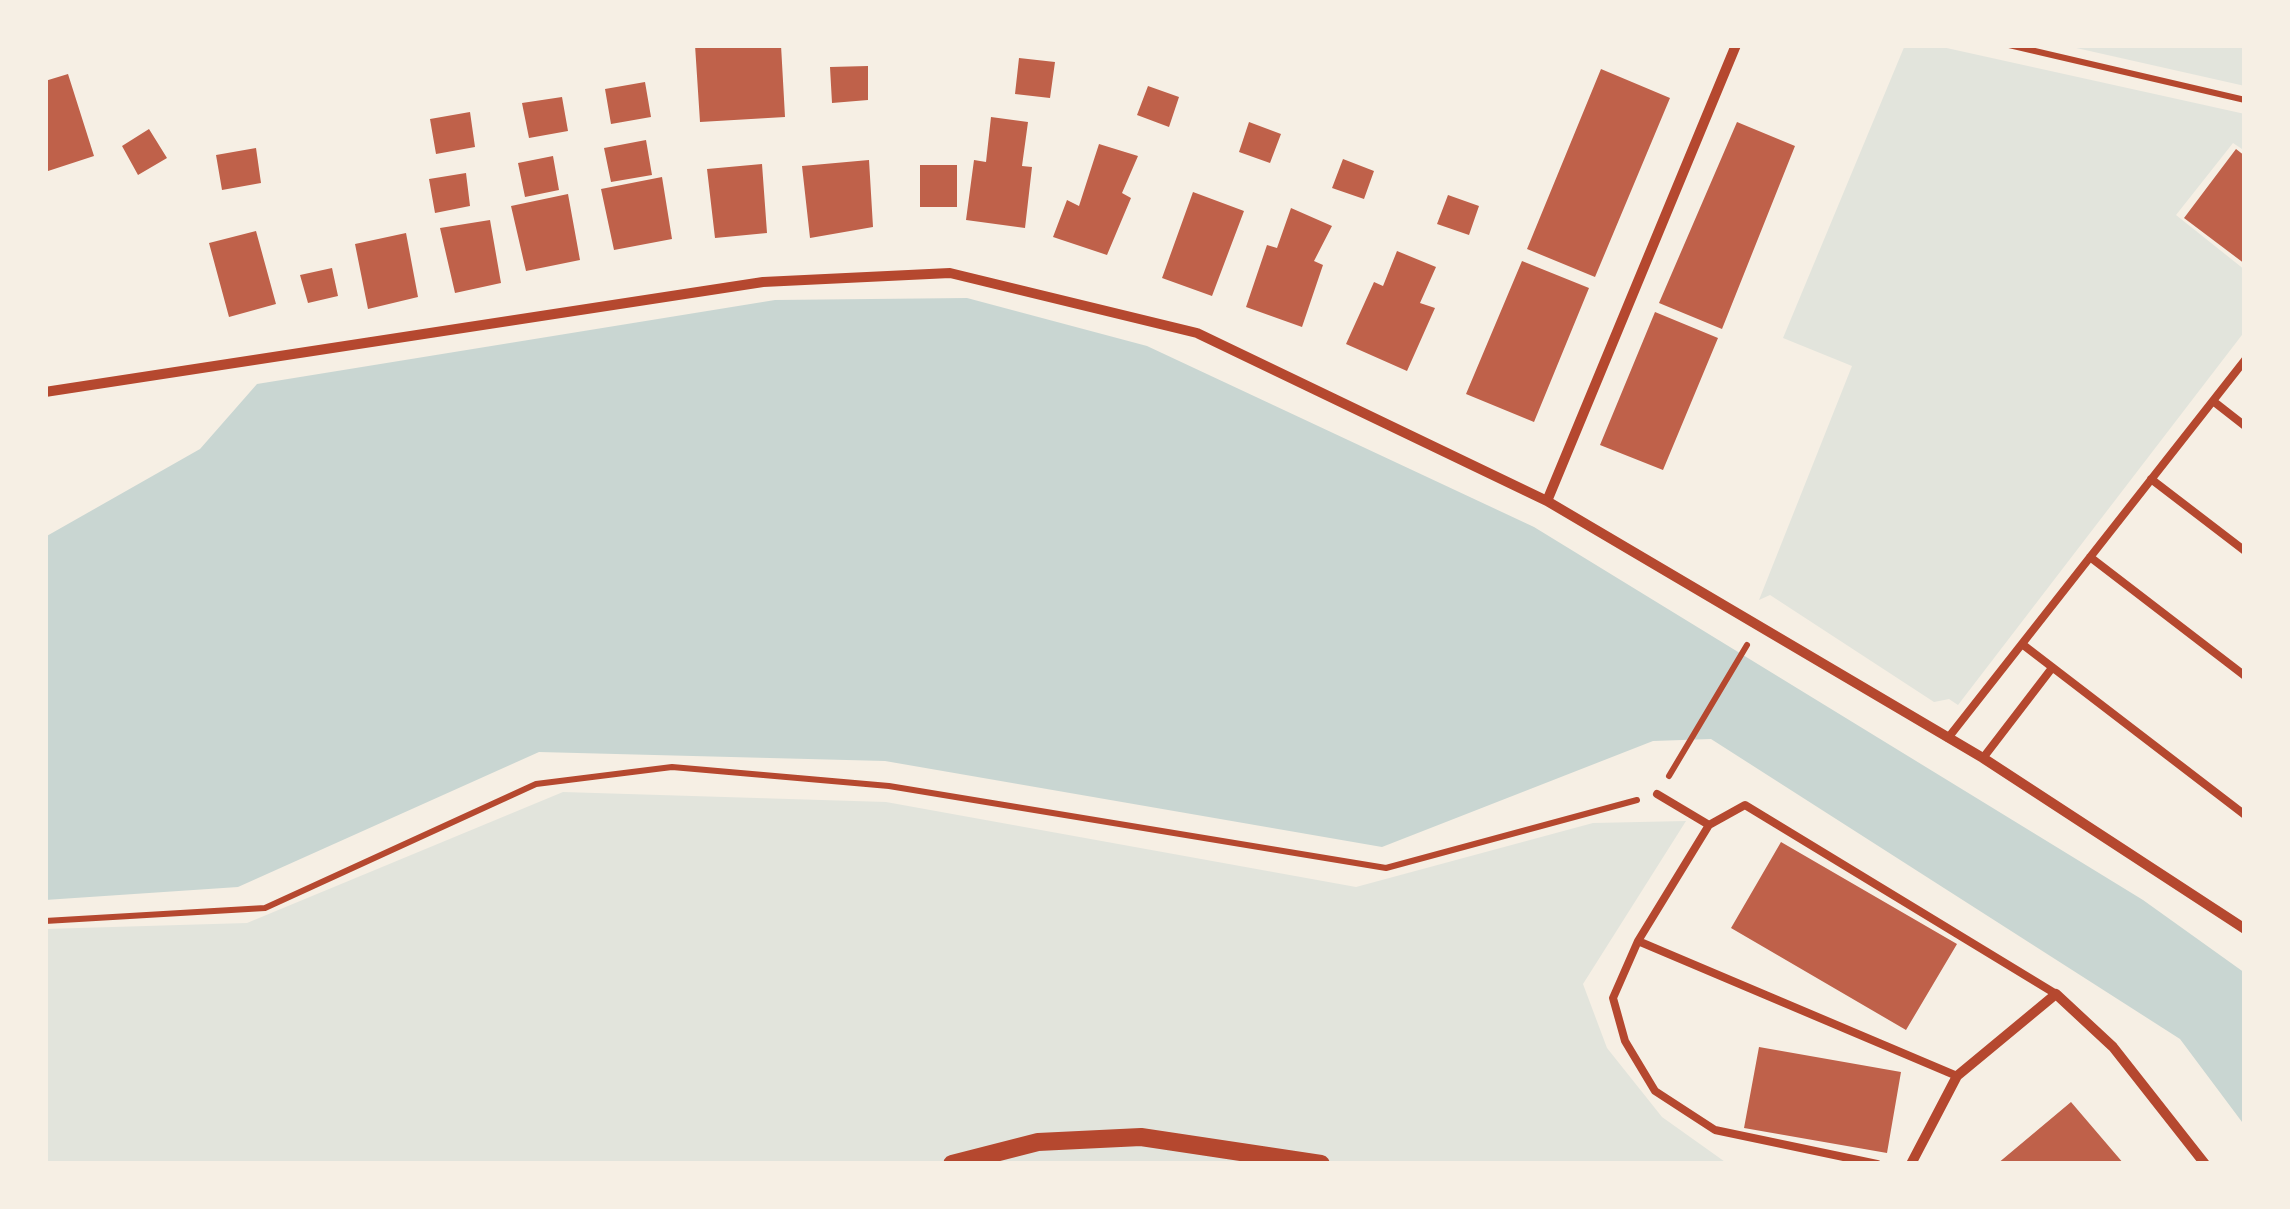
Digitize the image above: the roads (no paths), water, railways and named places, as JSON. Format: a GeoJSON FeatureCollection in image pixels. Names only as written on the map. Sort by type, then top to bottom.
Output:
{"type":"FeatureCollection","features":[{"type":"Feature","properties":{"kind":"street"},"geometry":{"type":"LineString","coordinates":[[1548,502],[1736,45]]}},
{"type":"Feature","properties":{"kind":"street"},"geometry":{"type":"LineString","coordinates":[[45,392],[763,282],[950,273],[1197,333],[1548,502],[1983,758],[2245,929]]}},
{"type":"Feature","properties":{"kind":"street"},"geometry":{"type":"LineString","coordinates":[[1911,1164],[1957,1076],[2056,994],[2113,1047],[2205,1164]]}},
{"type":"Feature","properties":{"kind":"street"},"geometry":{"type":"LineString","coordinates":[[952,1164],[1038,1142],[1141,1137],[1321,1164]]}},
{"type":"Feature","properties":{"kind":"lane"},"geometry":{"type":"LineString","coordinates":[[1948,738],[2245,360]]}},
{"type":"Feature","properties":{"kind":"lane"},"geometry":{"type":"LineString","coordinates":[[2213,401],[2245,426]]}},
{"type":"Feature","properties":{"kind":"lane"},"geometry":{"type":"LineString","coordinates":[[2152,479],[2245,551]]}},
{"type":"Feature","properties":{"kind":"lane"},"geometry":{"type":"LineString","coordinates":[[2090,557],[2245,676]]}},
{"type":"Feature","properties":{"kind":"lane"},"geometry":{"type":"LineString","coordinates":[[2022,644],[2245,815]]}},
{"type":"Feature","properties":{"kind":"lane"},"geometry":{"type":"LineString","coordinates":[[1983,758],[2052,668]]}},
{"type":"Feature","properties":{"kind":"lane"},"geometry":{"type":"LineString","coordinates":[[1657,794],[1709,825]]}},
{"type":"Feature","properties":{"kind":"lane"},"geometry":{"type":"LineString","coordinates":[[1877,1164],[1715,1130],[1656,1091],[1625,1041],[1613,998],[1638,941],[1709,825],[1744,805],[2056,994]]}},
{"type":"Feature","properties":{"kind":"lane"},"geometry":{"type":"LineString","coordinates":[[1638,941],[1957,1076]]}}]}
